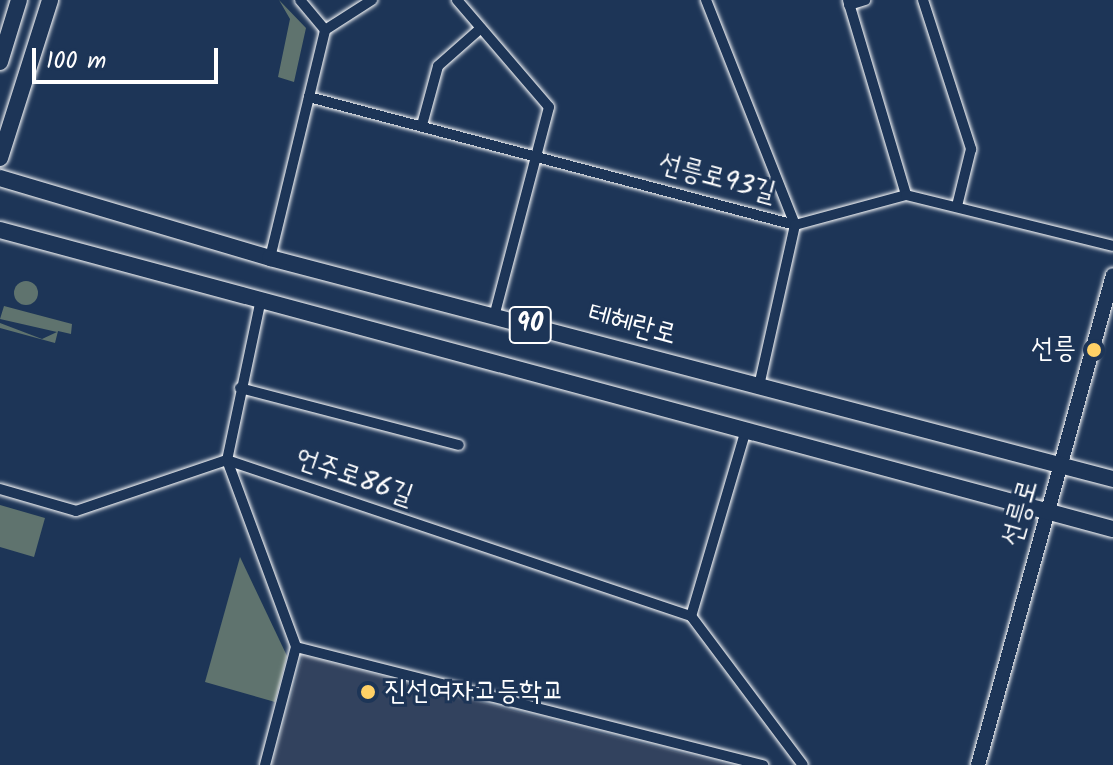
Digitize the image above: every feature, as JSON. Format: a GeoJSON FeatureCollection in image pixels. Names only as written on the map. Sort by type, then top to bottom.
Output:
{"type":"FeatureCollection","features":[{"type":"Feature","properties":{"kind":"main road"},"geometry":{"type":"LineString","coordinates":[[0,62],[19,0]]}},
{"type":"Feature","properties":{"kind":"main road"},"geometry":{"type":"LineString","coordinates":[[0,158],[50,0]]}},
{"type":"Feature","properties":{"kind":"main road","name":"테헤란로"},"geometry":{"type":"LineString","coordinates":[[0,178],[270,258],[1113,479]]}},
{"type":"Feature","properties":{"kind":"main road","name":"90"},"geometry":{"type":"LineString","coordinates":[[0,230],[745,433],[1113,529]]}},
{"type":"Feature","properties":{"kind":"main road","name":"선릉로"},"geometry":{"type":"LineString","coordinates":[[978,765],[1113,275]]}},
{"type":"Feature","properties":{"kind":"street"},"geometry":{"type":"LineString","coordinates":[[300,0],[325,30]]}},
{"type":"Feature","properties":{"kind":"street"},"geometry":{"type":"LineString","coordinates":[[270,258],[325,30],[372,0]]}},
{"type":"Feature","properties":{"kind":"street"},"geometry":{"type":"LineString","coordinates":[[457,0],[549,107],[494,316]]}},
{"type":"Feature","properties":{"kind":"street"},"geometry":{"type":"LineString","coordinates":[[706,0],[795,225],[759,386]]}},
{"type":"Feature","properties":{"kind":"street"},"geometry":{"type":"LineString","coordinates":[[865,0],[848,2],[906,195]]}},
{"type":"Feature","properties":{"kind":"street"},"geometry":{"type":"LineString","coordinates":[[923,0],[971,149],[957,206]]}},
{"type":"Feature","properties":{"kind":"street"},"geometry":{"type":"LineString","coordinates":[[422,125],[438,66],[481,28]]}},
{"type":"Feature","properties":{"kind":"street","name":"선릉로93길"},"geometry":{"type":"LineString","coordinates":[[309,97],[536,154],[795,225],[906,195],[1113,246]]}},
{"type":"Feature","properties":{"kind":"street"},"geometry":{"type":"LineString","coordinates":[[261,299],[227,460],[296,647],[265,765]]}},
{"type":"Feature","properties":{"kind":"street"},"geometry":{"type":"LineString","coordinates":[[240,388],[459,445]]}},
{"type":"Feature","properties":{"kind":"street"},"geometry":{"type":"LineString","coordinates":[[745,433],[691,616],[803,765]]}},
{"type":"Feature","properties":{"kind":"street"},"geometry":{"type":"LineString","coordinates":[[0,489],[76,511],[227,460]]}},
{"type":"Feature","properties":{"kind":"street","name":"언주로86길"},"geometry":{"type":"LineString","coordinates":[[227,460],[691,616]]}},
{"type":"Feature","properties":{"kind":"street"},"geometry":{"type":"LineString","coordinates":[[296,647],[763,765]]}},
{"type":"Feature","properties":{"kind":"shaded area","name":"진선여자고등학교"},"geometry":{"type":"Polygon","coordinates":[[[303,655],[587,730],[730,765],[272,765],[303,655]]]}},
{"type":"Feature","properties":{"kind":"green space"},"geometry":{"type":"Polygon","coordinates":[[[279,0],[306,28],[294,82],[278,77],[290,19],[279,0]]]}},
{"type":"Feature","properties":{"kind":"green space"},"geometry":{"type":"Polygon","coordinates":[[[26,281],[37,288],[38,293],[31,304],[26,305],[15,298],[14,293],[21,282],[26,281]]]}},
{"type":"Feature","properties":{"kind":"green space"},"geometry":{"type":"Polygon","coordinates":[[[4,306],[72,324],[71,334],[58,331],[55,343],[0,328],[0,323],[42,339],[57,332],[0,319],[4,306]]]}},
{"type":"Feature","properties":{"kind":"green space"},"geometry":{"type":"Polygon","coordinates":[[[0,505],[45,518],[34,557],[0,547],[0,505]]]}},
{"type":"Feature","properties":{"kind":"green space"},"geometry":{"type":"Polygon","coordinates":[[[240,557],[287,656],[275,702],[205,682],[240,557]]]}},
{"type":"Feature","properties":{"kind":"place","name":"선릉"},"geometry":{"type":"Point","coordinates":[1094,350]}},
{"type":"Feature","properties":{"kind":"place","name":"진선여자고등학교"},"geometry":{"type":"Point","coordinates":[368,692]}}]}
